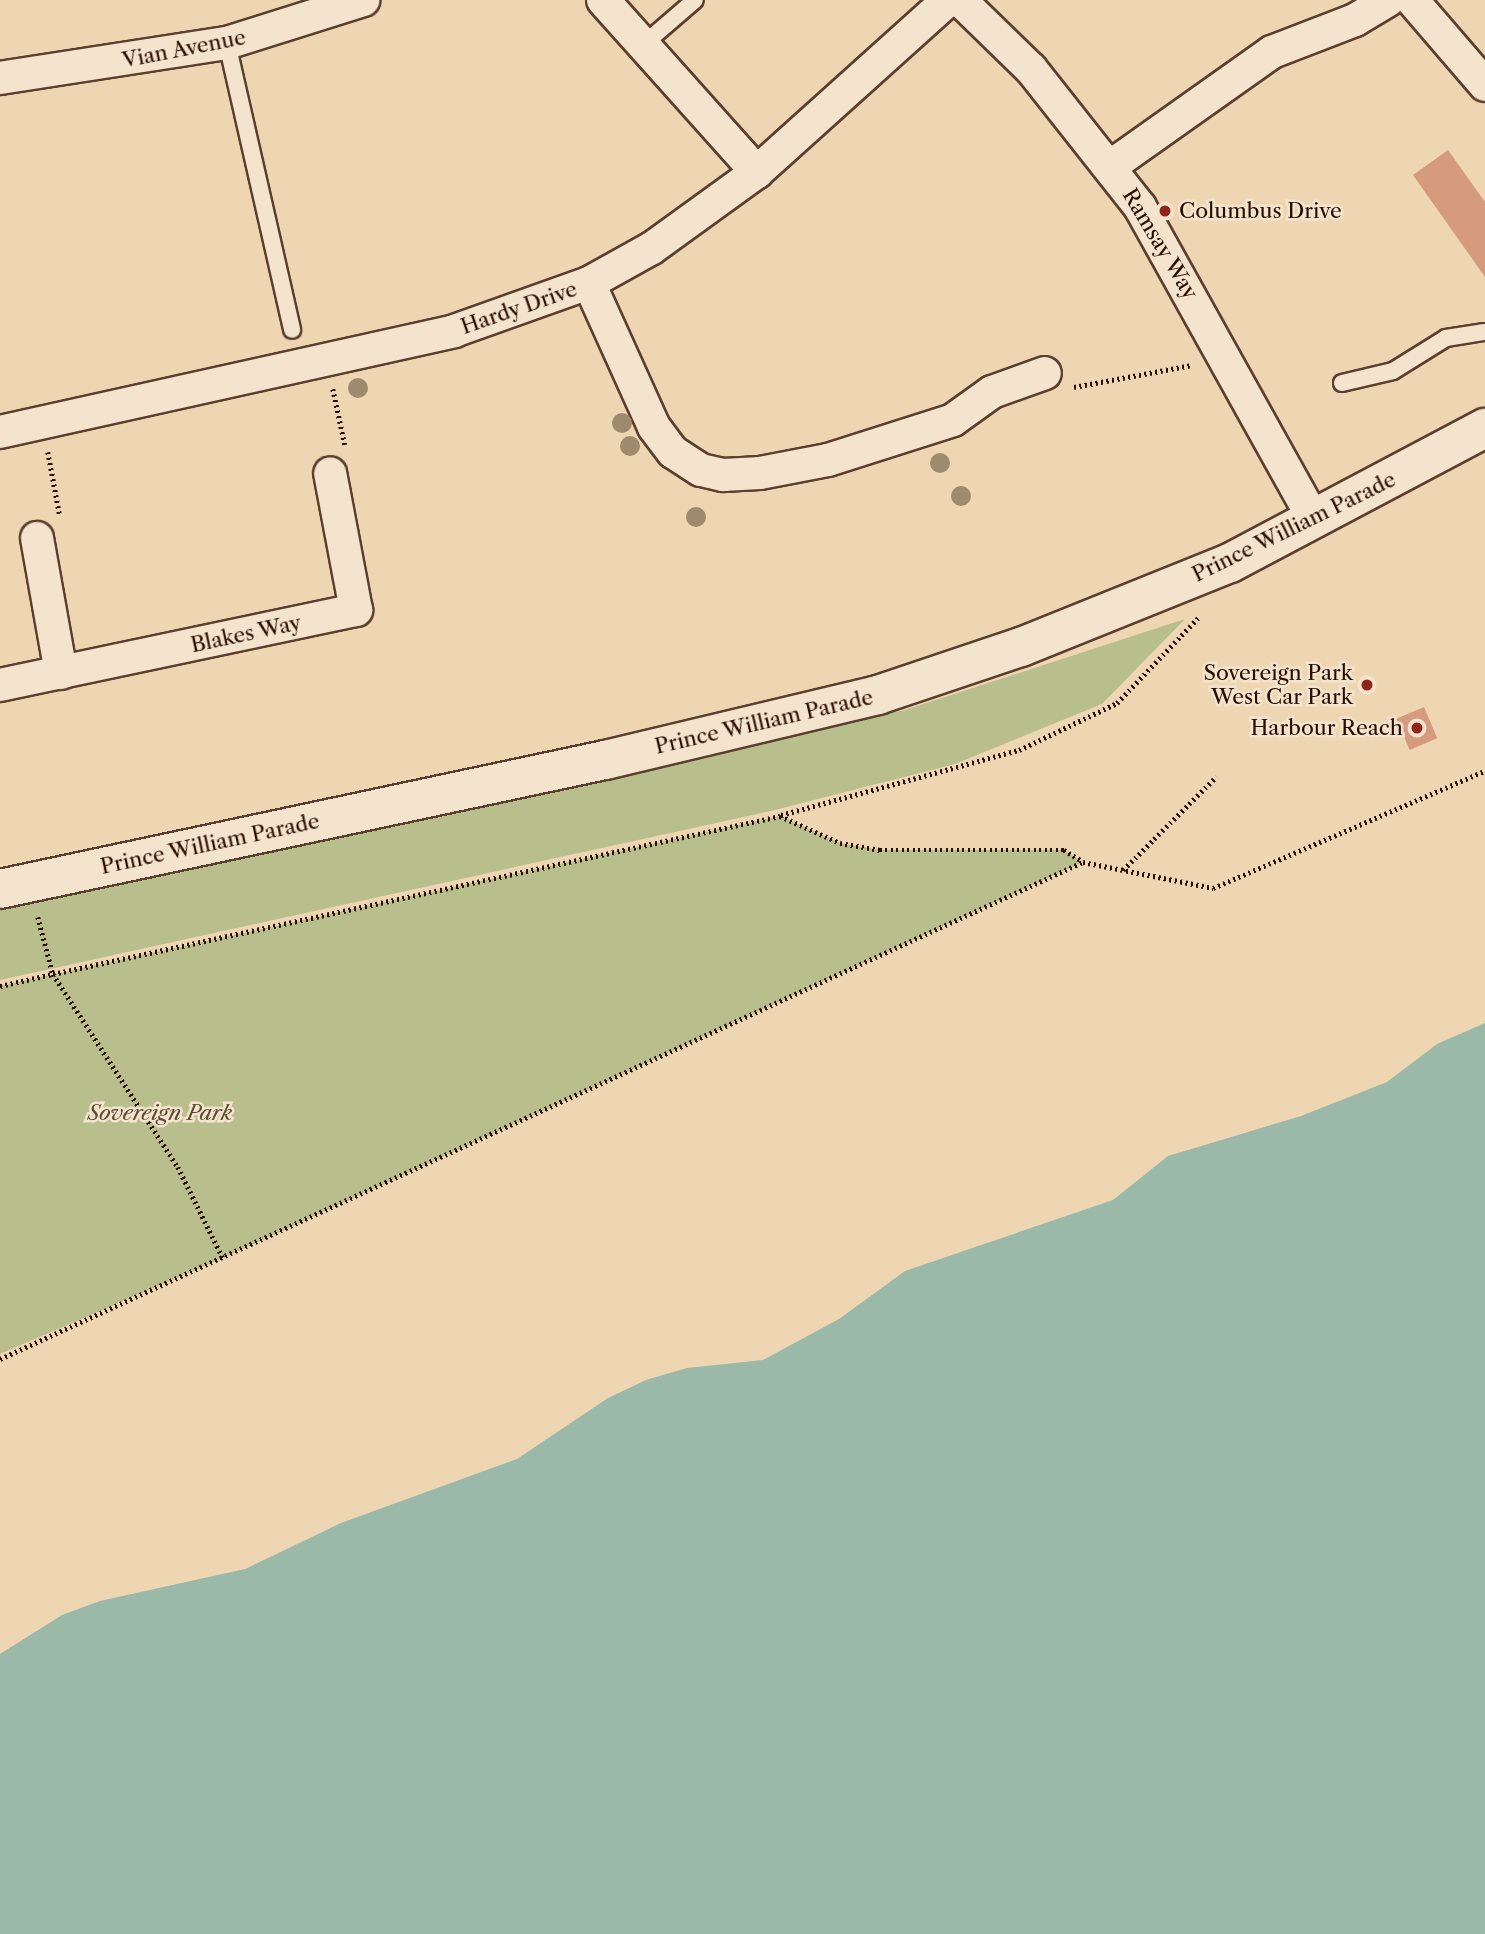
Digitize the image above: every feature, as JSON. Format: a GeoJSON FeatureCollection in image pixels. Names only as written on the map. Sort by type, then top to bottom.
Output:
{"type":"FeatureCollection","features":[{"type":"Feature","properties":{"kind":"street","name":"Vian Avenue"},"geometry":{"type":"LineString","coordinates":[[0,78],[227,43],[305,9],[363,0]]}},
{"type":"Feature","properties":{"kind":"street"},"geometry":{"type":"LineString","coordinates":[[603,0],[757,172]]}},
{"type":"Feature","properties":{"kind":"street","name":"Hardy Drive"},"geometry":{"type":"LineString","coordinates":[[0,432],[454,331],[589,283],[652,248],[757,172],[948,0]]}},
{"type":"Feature","properties":{"kind":"street","name":"Ramsay Way"},"geometry":{"type":"LineString","coordinates":[[960,0],[1031,69],[1111,166],[1140,207],[1228,359],[1315,521]]}},
{"type":"Feature","properties":{"kind":"street"},"geometry":{"type":"LineString","coordinates":[[1111,166],[1272,52],[1355,20],[1388,0]]}},
{"type":"Feature","properties":{"kind":"street"},"geometry":{"type":"LineString","coordinates":[[1412,0],[1485,85]]}},
{"type":"Feature","properties":{"kind":"street"},"geometry":{"type":"LineString","coordinates":[[589,283],[654,427],[673,452],[701,470],[723,475],[761,474],[828,460],[953,420],[992,392],[1045,373]]}},
{"type":"Feature","properties":{"kind":"street","name":"Prince William Parade"},"geometry":{"type":"LineString","coordinates":[[14,886],[605,760],[878,695],[1108,612],[1230,563],[1315,521],[1485,428]]}},
{"type":"Feature","properties":{"kind":"street","name":"Blakes Way"},"geometry":{"type":"LineString","coordinates":[[0,685],[356,610],[330,474]]}},
{"type":"Feature","properties":{"kind":"street"},"geometry":{"type":"LineString","coordinates":[[37,538],[61,673]]}},
{"type":"Feature","properties":{"kind":"lane"},"geometry":{"type":"LineString","coordinates":[[644,44],[695,0]]}},
{"type":"Feature","properties":{"kind":"lane"},"geometry":{"type":"LineString","coordinates":[[227,43],[292,330]]}},
{"type":"Feature","properties":{"kind":"lane"},"geometry":{"type":"LineString","coordinates":[[1342,383],[1393,370],[1446,338],[1485,332]]}},
{"type":"Feature","properties":{"kind":"path"},"geometry":{"type":"LineString","coordinates":[[1045,373],[1067,389],[1228,359]]}},
{"type":"Feature","properties":{"kind":"path"},"geometry":{"type":"LineString","coordinates":[[324,361],[346,452],[330,474]]}},
{"type":"Feature","properties":{"kind":"path"},"geometry":{"type":"LineString","coordinates":[[37,538],[62,526],[43,424]]}},
{"type":"Feature","properties":{"kind":"path"},"geometry":{"type":"LineString","coordinates":[[0,986],[780,816],[954,771],[1031,744],[1117,703],[1201,616]]}},
{"type":"Feature","properties":{"kind":"path"},"geometry":{"type":"LineString","coordinates":[[780,816],[840,843],[880,850],[1064,850],[1083,862],[1213,888],[1485,771]]}},
{"type":"Feature","properties":{"kind":"path"},"geometry":{"type":"LineString","coordinates":[[1123,870],[1216,777]]}},
{"type":"Feature","properties":{"kind":"path"},"geometry":{"type":"LineString","coordinates":[[0,1359],[1083,862]]}},
{"type":"Feature","properties":{"kind":"path"},"geometry":{"type":"LineString","coordinates":[[14,886],[53,974],[178,1167],[223,1258]]}},
{"type":"Feature","properties":{"kind":"green space"},"geometry":{"type":"Polygon","coordinates":[[[1185,619],[1102,704],[955,764],[775,810],[0,980],[0,909],[905,710],[1185,619]]]}},
{"type":"Feature","properties":{"kind":"green space","name":"Sovereign Park"},"geometry":{"type":"Polygon","coordinates":[[[780,816],[840,843],[880,850],[1064,850],[1083,862],[223,1258],[0,1354],[0,986],[780,816]]]}},
{"type":"Feature","properties":{"kind":"shaded area"},"geometry":{"type":"Polygon","coordinates":[[[1485,1023],[1485,1934],[0,1934],[0,1654],[62,1615],[100,1601],[245,1569],[341,1523],[517,1459],[608,1398],[646,1380],[687,1368],[763,1360],[839,1319],[905,1271],[1113,1200],[1168,1156],[1301,1116],[1387,1082],[1437,1044],[1485,1023]]]}},
{"type":"Feature","properties":{"kind":"building"},"geometry":{"type":"Polygon","coordinates":[[[1448,150],[1485,202],[1485,277],[1413,175],[1448,150]]]}},
{"type":"Feature","properties":{"kind":"building","name":"Harbour Reach"},"geometry":{"type":"Polygon","coordinates":[[[1424,707],[1437,738],[1410,750],[1396,719],[1424,707]]]}},
{"type":"Feature","properties":{"kind":"place","name":"Columbus Drive"},"geometry":{"type":"Point","coordinates":[1165,211]}},
{"type":"Feature","properties":{"kind":"place","name":"Sovereign Park West Car Park"},"geometry":{"type":"Point","coordinates":[1367,685]}},
{"type":"Feature","properties":{"kind":"place","name":"Harbour Reach"},"geometry":{"type":"Point","coordinates":[1417,728]}}]}
